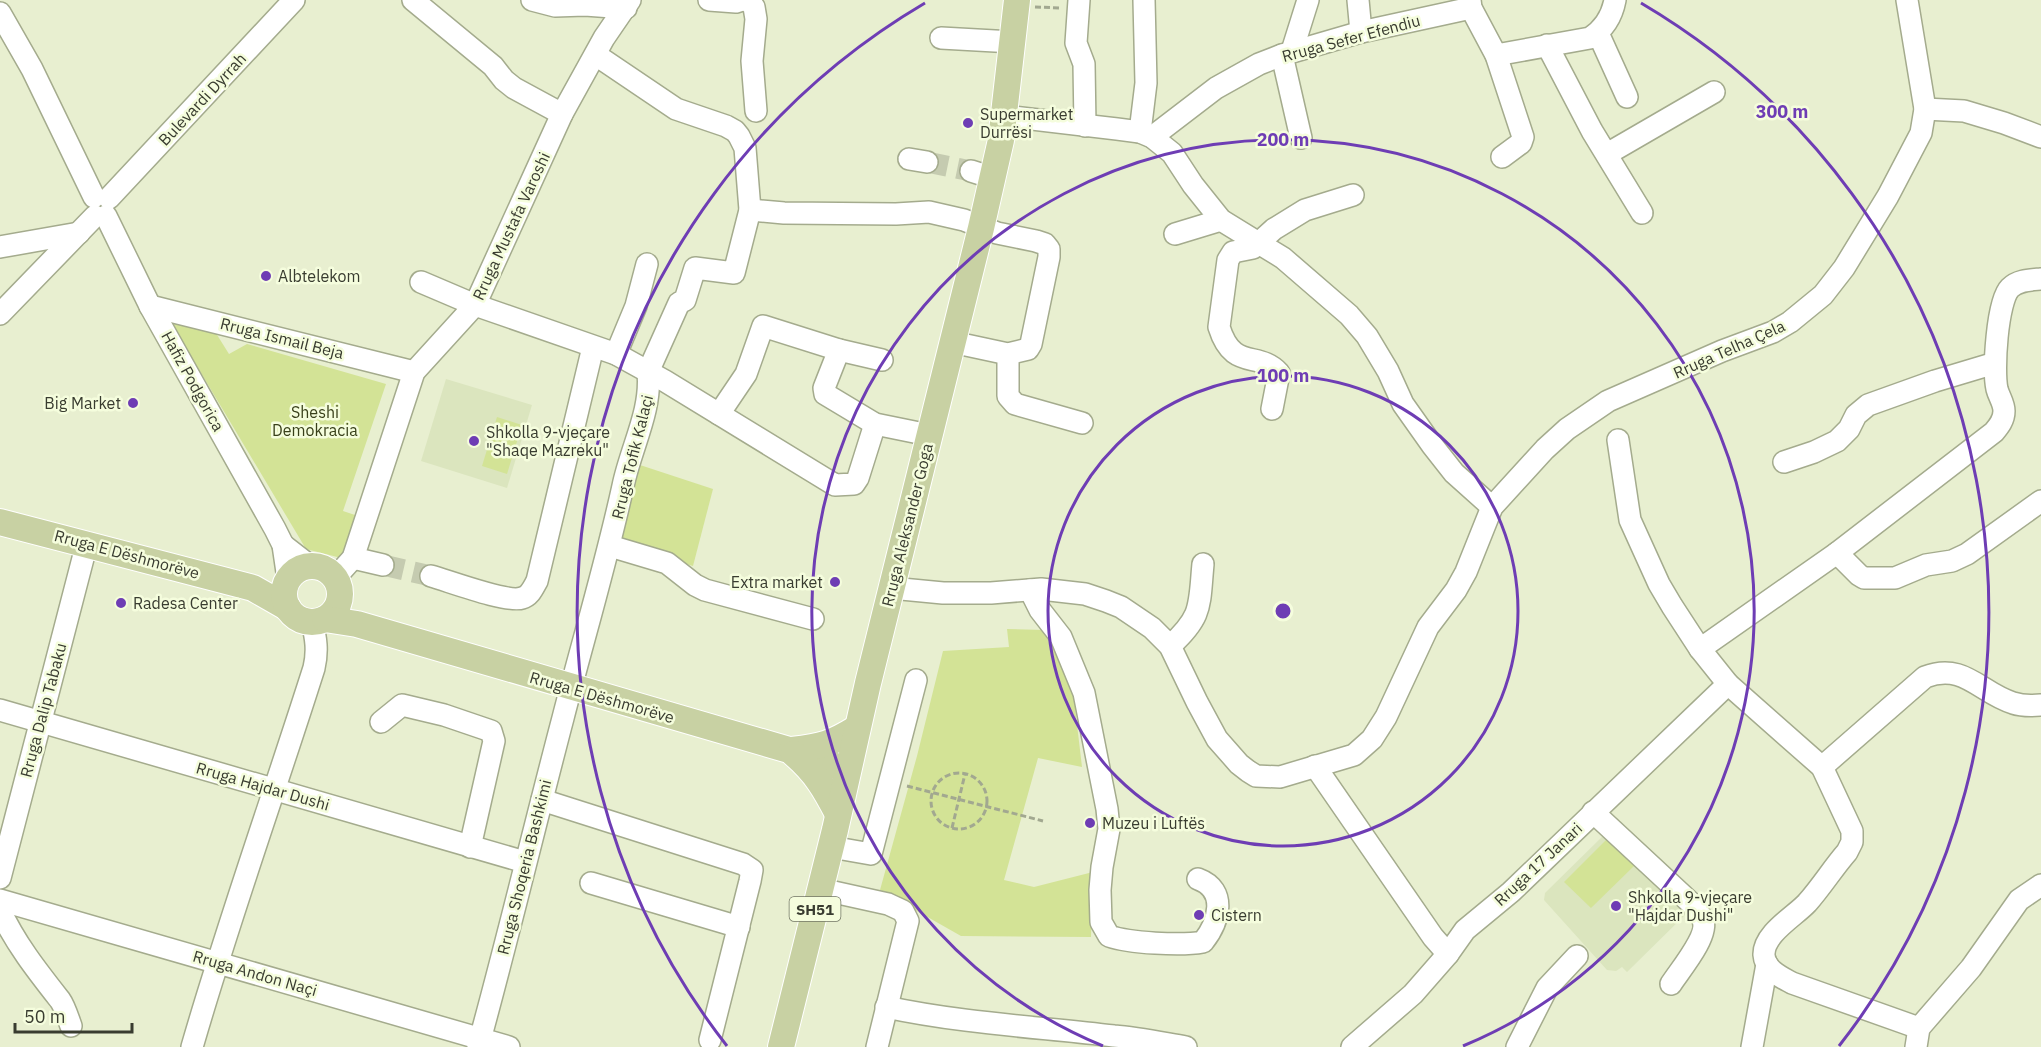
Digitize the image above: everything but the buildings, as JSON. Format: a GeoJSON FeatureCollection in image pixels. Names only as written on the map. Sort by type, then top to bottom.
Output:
{"type":"FeatureCollection","features":[{"type":"Feature","properties":{"kind":"main road","name":"Rruga Aleksander Goga"},"geometry":{"type":"LineString","coordinates":[[780,1047],[831,847],[857,728],[981,228],[982,175],[1005,116],[1017,3]]}},
{"type":"Feature","properties":{"kind":"main road","name":"Rruga E Dëshmorëve"},"geometry":{"type":"LineString","coordinates":[[0,522],[253,588],[274,587],[287,590]]}},
{"type":"Feature","properties":{"kind":"main road"},"geometry":{"type":"LineString","coordinates":[[338,586],[339,603],[333,612],[319,620],[302,620],[294,615],[287,590],[302,568],[320,567],[329,572],[338,586],[357,624]]}},
{"type":"Feature","properties":{"kind":"main road","name":"Rruga E Dëshmorëve"},"geometry":{"type":"LineString","coordinates":[[319,620],[357,624],[789,750],[847,770]]}},
{"type":"Feature","properties":{"kind":"main road"},"geometry":{"type":"LineString","coordinates":[[789,750],[822,746],[838,740],[857,728]]}},
{"type":"Feature","properties":{"kind":"main road"},"geometry":{"type":"LineString","coordinates":[[789,750],[811,769],[838,814]]}},
{"type":"Feature","properties":{"kind":"street","name":"Bulevardi Dyrrah"},"geometry":{"type":"LineString","coordinates":[[0,314],[79,233],[294,0]]}},
{"type":"Feature","properties":{"kind":"street"},"geometry":{"type":"LineString","coordinates":[[413,0],[493,66],[513,88],[562,114]]}},
{"type":"Feature","properties":{"kind":"street"},"geometry":{"type":"LineString","coordinates":[[532,0],[555,6],[628,4]]}},
{"type":"Feature","properties":{"kind":"street"},"geometry":{"type":"LineString","coordinates":[[709,0],[736,2],[742,0]]}},
{"type":"Feature","properties":{"kind":"street"},"geometry":{"type":"LineString","coordinates":[[748,0],[754,7],[756,19],[752,61],[756,111]]}},
{"type":"Feature","properties":{"kind":"street"},"geometry":{"type":"LineString","coordinates":[[1144,0],[1146,135]]}},
{"type":"Feature","properties":{"kind":"street"},"geometry":{"type":"LineString","coordinates":[[1301,138],[1287,53],[1308,0]]}},
{"type":"Feature","properties":{"kind":"street"},"geometry":{"type":"LineString","coordinates":[[1358,0],[1361,33]]}},
{"type":"Feature","properties":{"kind":"street"},"geometry":{"type":"LineString","coordinates":[[1496,55],[1590,38],[1598,33],[1608,20],[1615,0]]}},
{"type":"Feature","properties":{"kind":"street","name":"Rruga Telha Çela"},"geometry":{"type":"LineString","coordinates":[[1492,507],[1559,436],[1608,401],[1722,351],[1773,332],[1804,312],[1823,295],[1844,268],[1897,180],[1921,133],[1925,109],[1907,0]]}},
{"type":"Feature","properties":{"kind":"street","name":"Rruga Mustafa Varoshi"},"geometry":{"type":"LineString","coordinates":[[338,586],[353,558],[414,372],[475,305],[562,114],[604,38],[628,4]]}},
{"type":"Feature","properties":{"kind":"street"},"geometry":{"type":"LineString","coordinates":[[1470,4],[1496,55],[1523,137],[1521,144],[1502,157]]}},
{"type":"Feature","properties":{"kind":"street","name":"Rruga Sefer Efendiu"},"geometry":{"type":"LineString","coordinates":[[1146,135],[1216,88],[1259,64],[1287,53],[1470,4]]}},
{"type":"Feature","properties":{"kind":"street"},"geometry":{"type":"LineString","coordinates":[[1078,5],[1076,44],[1084,64],[1085,126]]}},
{"type":"Feature","properties":{"kind":"street","name":"Hafiz Podgorica"},"geometry":{"type":"LineString","coordinates":[[0,13],[32,69],[150,306],[283,545],[310,566]]}},
{"type":"Feature","properties":{"kind":"street"},"geometry":{"type":"LineString","coordinates":[[1598,33],[1627,97]]}},
{"type":"Feature","properties":{"kind":"street"},"geometry":{"type":"LineString","coordinates":[[941,38],[1013,42]]}},
{"type":"Feature","properties":{"kind":"street"},"geometry":{"type":"LineString","coordinates":[[1547,45],[1570,91],[1642,213]]}},
{"type":"Feature","properties":{"kind":"street"},"geometry":{"type":"LineString","coordinates":[[596,55],[676,109],[735,130],[745,148],[750,210],[734,273],[695,268],[685,300],[679,303],[648,372],[835,485],[854,484],[858,478],[875,424]]}},
{"type":"Feature","properties":{"kind":"street"},"geometry":{"type":"LineString","coordinates":[[1607,154],[1714,92]]}},
{"type":"Feature","properties":{"kind":"street"},"geometry":{"type":"LineString","coordinates":[[1925,109],[1964,111],[2041,137]]}},
{"type":"Feature","properties":{"kind":"street"},"geometry":{"type":"LineString","coordinates":[[891,588],[943,593],[1052,590],[1085,594],[1121,607],[1152,628],[1170,646],[1217,739],[1239,764],[1256,776],[1280,777],[1354,755],[1372,739],[1386,717],[1428,627],[1456,590],[1466,572],[1492,507],[1454,473],[1432,445],[1403,404],[1388,371],[1367,336],[1349,315],[1283,258],[1221,220],[1193,185],[1172,153],[1146,135],[1005,116]]}},
{"type":"Feature","properties":{"kind":"street"},"geometry":{"type":"LineString","coordinates":[[1272,409],[1279,372],[1274,367],[1238,356],[1231,351],[1219,327],[1230,255],[1233,252],[1253,248],[1274,230],[1305,210],[1353,195]]}},
{"type":"Feature","properties":{"kind":"street"},"geometry":{"type":"LineString","coordinates":[[750,210],[784,213],[928,213],[964,220],[997,233],[1045,244],[1049,249],[1049,257],[1031,345],[1025,351],[1008,354],[952,342]]}},
{"type":"Feature","properties":{"kind":"street"},"geometry":{"type":"LineString","coordinates":[[1175,234],[1221,220]]}},
{"type":"Feature","properties":{"kind":"street"},"geometry":{"type":"LineString","coordinates":[[0,247],[79,233]]}},
{"type":"Feature","properties":{"kind":"street"},"geometry":{"type":"LineString","coordinates":[[616,354],[636,306],[647,264]]}},
{"type":"Feature","properties":{"kind":"street"},"geometry":{"type":"LineString","coordinates":[[1700,649],[1837,553],[1994,432],[2002,421],[2004,412],[1997,388],[1995,363],[1995,348],[2003,303],[2012,286],[2025,281],[2041,279]]}},
{"type":"Feature","properties":{"kind":"street","name":"Rruga Tofik Kalaçi"},"geometry":{"type":"LineString","coordinates":[[421,282],[475,305],[616,354],[648,372],[650,388],[648,402],[624,480],[610,546],[571,688]]}},
{"type":"Feature","properties":{"kind":"street","name":"Rruga Ismail Beja"},"geometry":{"type":"LineString","coordinates":[[150,306],[414,372]]}},
{"type":"Feature","properties":{"kind":"street"},"geometry":{"type":"LineString","coordinates":[[718,414],[746,375],[763,326],[839,350],[882,360]]}},
{"type":"Feature","properties":{"kind":"street"},"geometry":{"type":"LineString","coordinates":[[431,576],[508,598],[522,598],[531,592],[537,582],[593,347]]}},
{"type":"Feature","properties":{"kind":"street"},"geometry":{"type":"LineString","coordinates":[[839,350],[824,388],[825,394],[875,424],[929,435]]}},
{"type":"Feature","properties":{"kind":"street"},"geometry":{"type":"LineString","coordinates":[[1008,354],[1008,396],[1015,404],[1082,423]]}},
{"type":"Feature","properties":{"kind":"street"},"geometry":{"type":"LineString","coordinates":[[1784,462],[1837,441],[1850,429],[1856,415],[1868,405],[1995,363]]}},
{"type":"Feature","properties":{"kind":"street"},"geometry":{"type":"LineString","coordinates":[[1618,440],[1630,520],[1659,584],[1700,649],[1728,684],[1822,767],[1852,831],[1852,842],[1847,852],[1805,906],[1788,919],[1773,935],[1766,947],[1764,955],[1767,964],[1774,972],[1792,983],[1918,1037],[2019,900],[2041,885]]}},
{"type":"Feature","properties":{"kind":"street"},"geometry":{"type":"LineString","coordinates":[[1837,553],[1858,575],[1864,578],[1895,578],[1926,565],[1952,561],[1967,554],[2041,501]]}},
{"type":"Feature","properties":{"kind":"street","name":"Rruga Dalip Tabaku"},"geometry":{"type":"LineString","coordinates":[[0,878],[87,543]]}},
{"type":"Feature","properties":{"kind":"street","name":"Hafiz Podgorica"},"geometry":{"type":"LineString","coordinates":[[283,545],[287,590]]}},
{"type":"Feature","properties":{"kind":"street"},"geometry":{"type":"LineString","coordinates":[[610,546],[667,563],[705,591],[813,619]]}},
{"type":"Feature","properties":{"kind":"street"},"geometry":{"type":"LineString","coordinates":[[353,558],[383,565]]}},
{"type":"Feature","properties":{"kind":"street"},"geometry":{"type":"LineString","coordinates":[[1170,646],[1194,621],[1200,606],[1203,564]]}},
{"type":"Feature","properties":{"kind":"street"},"geometry":{"type":"LineString","coordinates":[[1030,590],[1040,610],[1061,637],[1084,693],[1107,809],[1109,830],[1100,890],[1101,922],[1109,936],[1150,942],[1192,944],[1203,942],[1211,932],[1217,916],[1217,903],[1216,892],[1208,883],[1198,879]]}},
{"type":"Feature","properties":{"kind":"street"},"geometry":{"type":"LineString","coordinates":[[192,1047],[217,962],[275,791],[317,655],[316,639],[319,620]]}},
{"type":"Feature","properties":{"kind":"street"},"geometry":{"type":"LineString","coordinates":[[1822,767],[1925,676],[1934,673],[1968,677],[2012,703],[2025,706],[2041,705]]}},
{"type":"Feature","properties":{"kind":"street"},"geometry":{"type":"LineString","coordinates":[[831,847],[871,854],[915,680]]}},
{"type":"Feature","properties":{"kind":"street","name":"Rruga 17 Janari"},"geometry":{"type":"LineString","coordinates":[[1352,1047],[1413,994],[1448,954],[1465,930],[1511,891],[1728,684]]}},
{"type":"Feature","properties":{"kind":"street","name":"Rruga Shoqeria Bashkimi"},"geometry":{"type":"LineString","coordinates":[[479,1043],[571,688]]}},
{"type":"Feature","properties":{"kind":"street"},"geometry":{"type":"LineString","coordinates":[[381,722],[402,705],[444,715],[490,731],[494,741],[470,847]]}},
{"type":"Feature","properties":{"kind":"street","name":"Rruga Hajdar Dushi"},"geometry":{"type":"LineString","coordinates":[[0,710],[525,862]]}},
{"type":"Feature","properties":{"kind":"street"},"geometry":{"type":"LineString","coordinates":[[1315,766],[1433,937],[1448,954]]}},
{"type":"Feature","properties":{"kind":"street"},"geometry":{"type":"LineString","coordinates":[[542,800],[743,864],[752,870],[710,1040]]}},
{"type":"Feature","properties":{"kind":"street"},"geometry":{"type":"LineString","coordinates":[[1593,812],[1692,904],[1703,919],[1705,928],[1702,938],[1671,984]]}},
{"type":"Feature","properties":{"kind":"street"},"geometry":{"type":"LineString","coordinates":[[591,883],[739,927]]}},
{"type":"Feature","properties":{"kind":"street"},"geometry":{"type":"LineString","coordinates":[[820,889],[888,904],[903,910],[908,921],[877,1047]]}},
{"type":"Feature","properties":{"kind":"street","name":"Rruga Andon Naçi"},"geometry":{"type":"LineString","coordinates":[[0,900],[217,962],[479,1043],[509,1047]]}},
{"type":"Feature","properties":{"kind":"street"},"geometry":{"type":"LineString","coordinates":[[0,910],[7,927],[61,1002],[71,1026]]}},
{"type":"Feature","properties":{"kind":"street"},"geometry":{"type":"LineString","coordinates":[[1517,1047],[1547,988],[1577,956]]}},
{"type":"Feature","properties":{"kind":"street"},"geometry":{"type":"LineString","coordinates":[[1752,1047],[1767,964]]}},
{"type":"Feature","properties":{"kind":"street"},"geometry":{"type":"LineString","coordinates":[[886,1007],[933,1017],[1117,1036],[1186,1047]]}},
{"type":"Feature","properties":{"kind":"path"},"geometry":{"type":"LineString","coordinates":[[1017,3],[1078,5]]}},
{"type":"Feature","properties":{"kind":"path"},"geometry":{"type":"LineString","coordinates":[[952,774],[965,774],[972,776],[980,783],[986,793],[986,806],[981,818],[973,825],[963,829],[952,828],[942,824],[935,816],[931,807],[932,793],[942,778],[952,774]]}},
{"type":"Feature","properties":{"kind":"path"},"geometry":{"type":"LineString","coordinates":[[952,828],[965,774]]}},
{"type":"Feature","properties":{"kind":"path"},"geometry":{"type":"LineString","coordinates":[[890,781],[1043,821]]}},
{"type":"Feature","properties":{"kind":"shaded area","name":"Shkolla 9-vjeçare \"Shaqe Mazreku\""},"geometry":{"type":"Polygon","coordinates":[[[446,379],[532,405],[507,488],[421,461],[446,379]]]}},
{"type":"Feature","properties":{"kind":"shaded area","name":"Shkolla 9-vjeçare \"Hajdar Dushi\""},"geometry":{"type":"Polygon","coordinates":[[[1605,834],[1689,911],[1627,972],[1622,967],[1616,971],[1607,970],[1544,900],[1545,893],[1605,834]]]}},
{"type":"Feature","properties":{"kind":"green space","name":"Sheshi Demokracia"},"geometry":{"type":"Polygon","coordinates":[[[170,321],[214,330],[229,354],[247,344],[386,384],[343,511],[361,517],[345,559],[306,549],[170,321]]]}},
{"type":"Feature","properties":{"kind":"green space"},"geometry":{"type":"Polygon","coordinates":[[[497,417],[522,425],[507,474],[482,466],[497,417]]]}},
{"type":"Feature","properties":{"kind":"green space"},"geometry":{"type":"Polygon","coordinates":[[[640,465],[713,489],[693,566],[618,544],[640,465]]]}},
{"type":"Feature","properties":{"kind":"green space"},"geometry":{"type":"Polygon","coordinates":[[[1007,629],[1045,630],[1059,649],[1074,699],[1082,767],[1038,758],[1004,880],[1034,887],[1093,872],[1091,937],[961,936],[880,890],[943,651],[1009,647],[1007,629]]]}},
{"type":"Feature","properties":{"kind":"green space"},"geometry":{"type":"Polygon","coordinates":[[[1608,838],[1635,865],[1591,908],[1564,882],[1608,838]]]}},
{"type":"Feature","properties":{"kind":"tunnel"},"geometry":{"type":"LineString","coordinates":[[927,162],[971,171]]}},
{"type":"Feature","properties":{"kind":"tunnel"},"geometry":{"type":"LineString","coordinates":[[383,565],[431,576]]}},
{"type":"Feature","properties":{"kind":"place","name":"Supermarket Durrësi"},"geometry":{"type":"Point","coordinates":[968,123]}},
{"type":"Feature","properties":{"kind":"place","name":"Albtelekom"},"geometry":{"type":"Point","coordinates":[266,276]}},
{"type":"Feature","properties":{"kind":"place","name":"Big Market"},"geometry":{"type":"Point","coordinates":[133,403]}},
{"type":"Feature","properties":{"kind":"place","name":"Shkolla 9-vjeçare \"Shaqe Mazreku\""},"geometry":{"type":"Point","coordinates":[474,441]}},
{"type":"Feature","properties":{"kind":"place","name":"Extra market"},"geometry":{"type":"Point","coordinates":[835,582]}},
{"type":"Feature","properties":{"kind":"place","name":"Radesa Center"},"geometry":{"type":"Point","coordinates":[121,603]}},
{"type":"Feature","properties":{"kind":"place","name":"Muzeu i Luftës"},"geometry":{"type":"Point","coordinates":[1090,823]}},
{"type":"Feature","properties":{"kind":"place","name":"Shkolla 9-vjeçare \"Hajdar Dushi\""},"geometry":{"type":"Point","coordinates":[1616,906]}},
{"type":"Feature","properties":{"kind":"place","name":"Cistern"},"geometry":{"type":"Point","coordinates":[1199,915]}}]}
